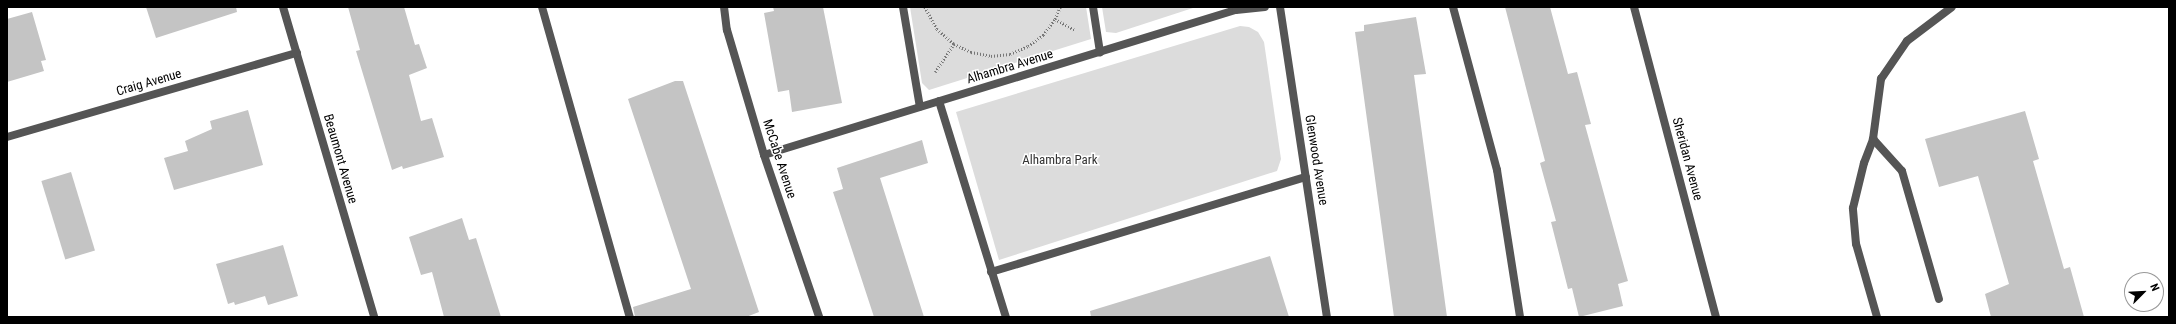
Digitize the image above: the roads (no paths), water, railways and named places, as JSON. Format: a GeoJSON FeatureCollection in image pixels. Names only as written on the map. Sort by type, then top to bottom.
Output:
{"type":"FeatureCollection","features":[{"type":"Feature","properties":{"kind":"street","name":"Beaumont Avenue"},"geometry":{"type":"LineString","coordinates":[[283,7],[374,317]]}},
{"type":"Feature","properties":{"kind":"street"},"geometry":{"type":"LineString","coordinates":[[542,7],[630,317]]}},
{"type":"Feature","properties":{"kind":"street","name":"McCabe Avenue"},"geometry":{"type":"LineString","coordinates":[[724,7],[727,30],[764,155],[819,317]]}},
{"type":"Feature","properties":{"kind":"street"},"geometry":{"type":"LineString","coordinates":[[903,7],[920,107]]}},
{"type":"Feature","properties":{"kind":"street"},"geometry":{"type":"LineString","coordinates":[[1093,7],[1100,52]]}},
{"type":"Feature","properties":{"kind":"street","name":"Alhambra Avenue"},"geometry":{"type":"LineString","coordinates":[[764,155],[1236,10],[1265,7]]}},
{"type":"Feature","properties":{"kind":"street","name":"Glenwood Avenue"},"geometry":{"type":"LineString","coordinates":[[1280,7],[1327,317]]}},
{"type":"Feature","properties":{"kind":"street"},"geometry":{"type":"LineString","coordinates":[[1453,7],[1497,170],[1520,317]]}},
{"type":"Feature","properties":{"kind":"street","name":"Sheridan Avenue"},"geometry":{"type":"LineString","coordinates":[[1634,7],[1716,317]]}},
{"type":"Feature","properties":{"kind":"street"},"geometry":{"type":"LineString","coordinates":[[1877,317],[1856,244],[1853,208],[1864,163],[1873,139],[1881,79],[1907,41],[1952,7]]}},
{"type":"Feature","properties":{"kind":"street","name":"Craig Avenue"},"geometry":{"type":"LineString","coordinates":[[7,137],[297,53]]}},
{"type":"Feature","properties":{"kind":"street"},"geometry":{"type":"LineString","coordinates":[[939,101],[1006,317]]}},
{"type":"Feature","properties":{"kind":"street"},"geometry":{"type":"LineString","coordinates":[[1873,139],[1902,171],[1939,299]]}},
{"type":"Feature","properties":{"kind":"street"},"geometry":{"type":"LineString","coordinates":[[991,272],[1306,177]]}},
{"type":"Feature","properties":{"kind":"park label","name":"Alhambra Park"},"geometry":{"type":"Point","coordinates":[1060,160]}}]}
